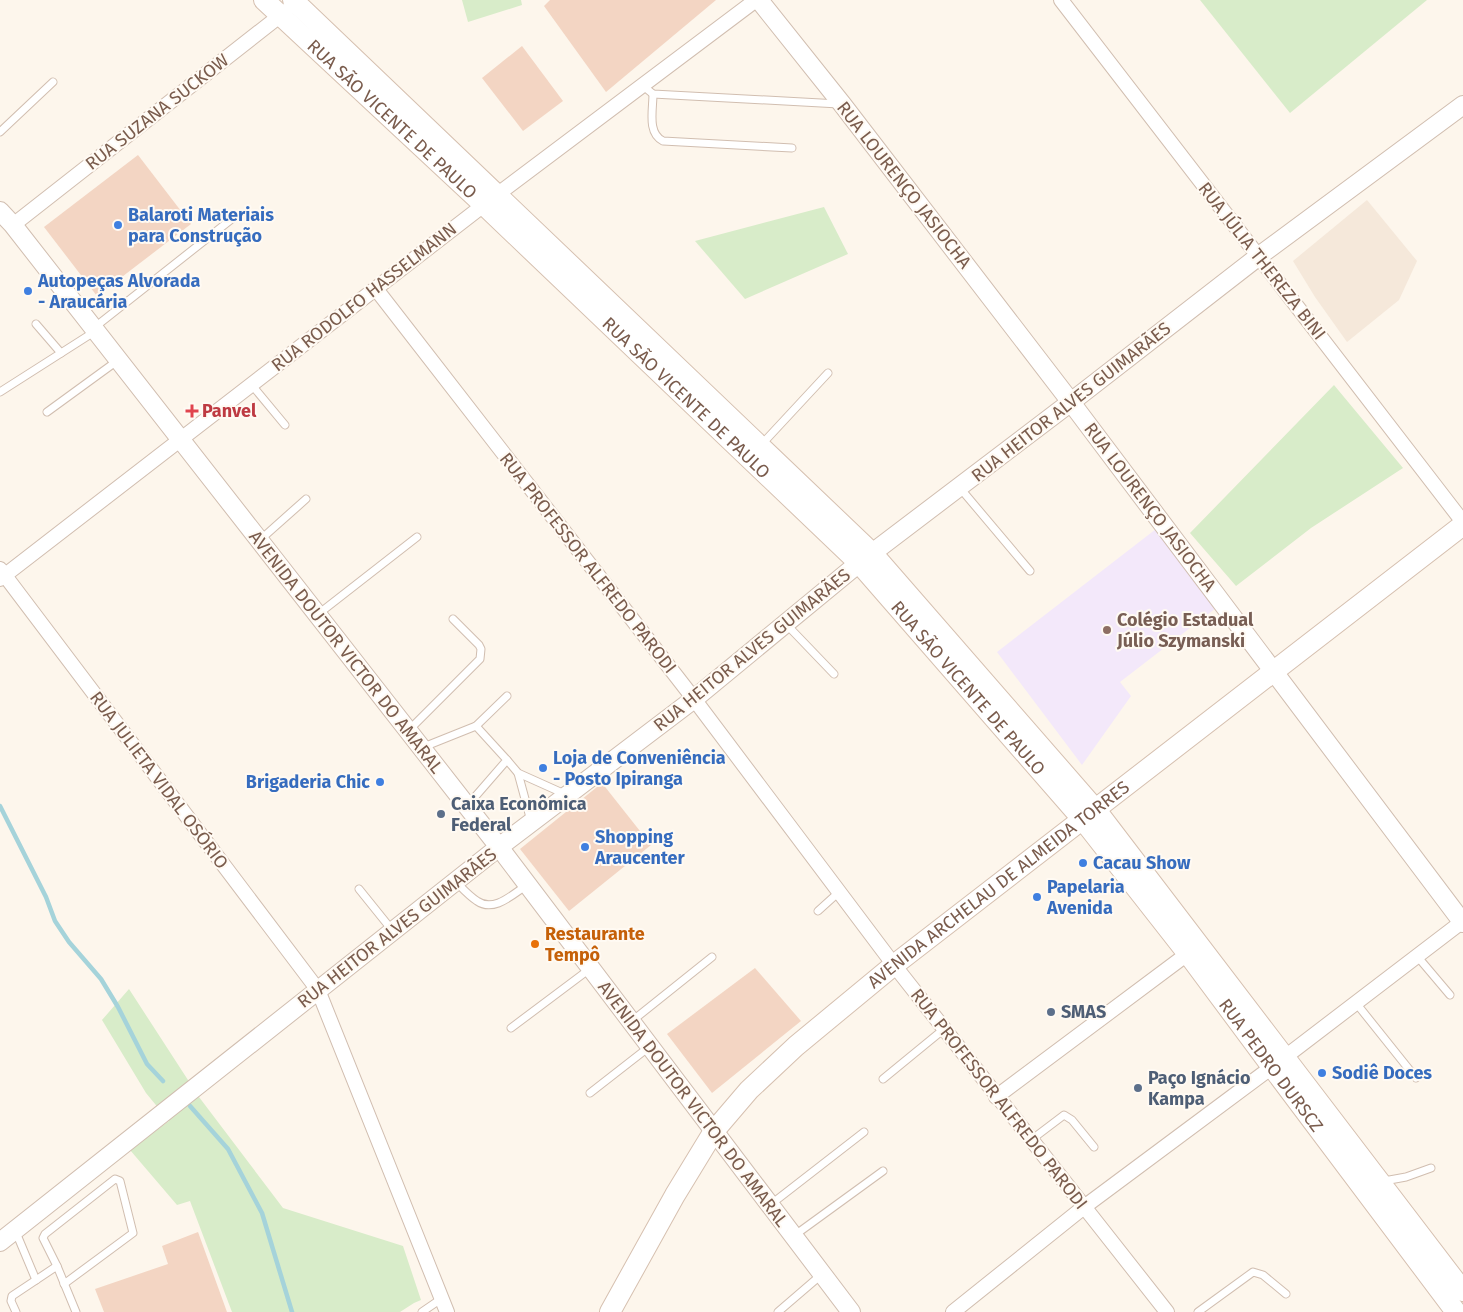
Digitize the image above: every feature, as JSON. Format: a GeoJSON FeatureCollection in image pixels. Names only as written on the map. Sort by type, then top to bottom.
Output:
{"type":"FeatureCollection","features":[{"type":"Feature","properties":{"kind":"main road","name":"RUA SÃO VICENTE DE PAULO"},"geometry":{"type":"LineString","coordinates":[[264,0],[490,200],[760,446],[866,558],[1089,815]]}},
{"type":"Feature","properties":{"kind":"main road","name":"RUA SÃO VICENTE DE PAULO"},"geometry":{"type":"LineString","coordinates":[[297,1],[490,200],[866,558]]}},
{"type":"Feature","properties":{"kind":"main road","name":"AVENIDA ARCHELAU DE ALMEIDA TORRES"},"geometry":{"type":"LineString","coordinates":[[610,1312],[675,1194],[714,1131],[749,1090],[796,1046],[894,965],[1463,524]]}},
{"type":"Feature","properties":{"kind":"main road","name":"RUA PEDRO DURSCZ"},"geometry":{"type":"LineString","coordinates":[[1089,815],[1278,1062],[1456,1312]]}},
{"type":"Feature","properties":{"kind":"main road","name":"RUA PEDRO DURSCZ"},"geometry":{"type":"LineString","coordinates":[[1278,1062],[1380,1182],[1463,1291]]}},
{"type":"Feature","properties":{"kind":"street","name":"RUA RODOLFO HASSELMANN"},"geometry":{"type":"LineString","coordinates":[[2,574],[180,440],[490,200],[647,90],[757,0]]}},
{"type":"Feature","properties":{"kind":"street","name":"RUA LOURENÇO JASIOCHA"},"geometry":{"type":"LineString","coordinates":[[757,0],[842,104],[1071,402],[1463,922]]}},
{"type":"Feature","properties":{"kind":"street","name":"RUA JÚLIA THEREZA BINI"},"geometry":{"type":"LineString","coordinates":[[1061,0],[1260,256],[1463,524]]}},
{"type":"Feature","properties":{"kind":"street","name":"RUA SUZANA SUCKOW"},"geometry":{"type":"LineString","coordinates":[[13,225],[297,1]]}},
{"type":"Feature","properties":{"kind":"street","name":"RUA HEITOR ALVES GUIMARÃES"},"geometry":{"type":"LineString","coordinates":[[0,1242],[499,847],[694,699],[866,558],[960,488],[1260,256],[1461,110]]}},
{"type":"Feature","properties":{"kind":"street","name":"AVENIDA DOUTOR VICTOR DO AMARAL"},"geometry":{"type":"LineString","coordinates":[[0,211],[96,329],[180,440],[499,847],[851,1312]]}},
{"type":"Feature","properties":{"kind":"street","name":"RUA PROFESSOR ALFREDO PARODI"},"geometry":{"type":"LineString","coordinates":[[376,288],[694,699],[894,965],[1167,1312]]}},
{"type":"Feature","properties":{"kind":"street","name":"RUA JULIETA VIDAL OSÓRIO"},"geometry":{"type":"LineString","coordinates":[[2,574],[318,990],[444,1306]]}},
{"type":"Feature","properties":{"kind":"street"},"geometry":{"type":"LineString","coordinates":[[952,1312],[1084,1207],[1463,922]]}},
{"type":"Feature","properties":{"kind":"street"},"geometry":{"type":"LineString","coordinates":[[996,1096],[1194,950]]}},
{"type":"Feature","properties":{"kind":"lane"},"geometry":{"type":"LineString","coordinates":[[0,132],[53,82]]}},
{"type":"Feature","properties":{"kind":"lane"},"geometry":{"type":"LineString","coordinates":[[792,148],[663,141],[656,138],[647,90],[842,104]]}},
{"type":"Feature","properties":{"kind":"lane"},"geometry":{"type":"LineString","coordinates":[[0,392],[96,329],[233,218]]}},
{"type":"Feature","properties":{"kind":"lane"},"geometry":{"type":"LineString","coordinates":[[36,324],[61,353]]}},
{"type":"Feature","properties":{"kind":"lane"},"geometry":{"type":"LineString","coordinates":[[47,412],[119,360]]}},
{"type":"Feature","properties":{"kind":"lane"},"geometry":{"type":"LineString","coordinates":[[760,446],[828,373]]}},
{"type":"Feature","properties":{"kind":"lane"},"geometry":{"type":"LineString","coordinates":[[250,384],[285,425]]}},
{"type":"Feature","properties":{"kind":"lane"},"geometry":{"type":"LineString","coordinates":[[960,488],[1030,571]]}},
{"type":"Feature","properties":{"kind":"lane"},"geometry":{"type":"LineString","coordinates":[[259,541],[306,499]]}},
{"type":"Feature","properties":{"kind":"lane"},"geometry":{"type":"LineString","coordinates":[[317,615],[417,537]]}},
{"type":"Feature","properties":{"kind":"lane"},"geometry":{"type":"LineString","coordinates":[[408,731],[480,659],[481,649],[479,645],[454,619]]}},
{"type":"Feature","properties":{"kind":"lane"},"geometry":{"type":"LineString","coordinates":[[786,624],[834,674]]}},
{"type":"Feature","properties":{"kind":"lane"},"geometry":{"type":"LineString","coordinates":[[421,748],[476,726],[508,696]]}},
{"type":"Feature","properties":{"kind":"lane"},"geometry":{"type":"LineString","coordinates":[[476,726],[518,773],[532,822]]}},
{"type":"Feature","properties":{"kind":"lane"},"geometry":{"type":"LineString","coordinates":[[466,806],[507,760]]}},
{"type":"Feature","properties":{"kind":"lane"},"geometry":{"type":"LineString","coordinates":[[518,773],[568,795]]}},
{"type":"Feature","properties":{"kind":"lane"},"geometry":{"type":"LineString","coordinates":[[455,882],[477,902],[489,905],[502,901],[527,885]]}},
{"type":"Feature","properties":{"kind":"lane"},"geometry":{"type":"LineString","coordinates":[[360,889],[393,932]]}},
{"type":"Feature","properties":{"kind":"lane"},"geometry":{"type":"LineString","coordinates":[[818,911],[839,892]]}},
{"type":"Feature","properties":{"kind":"lane"},"geometry":{"type":"LineString","coordinates":[[1417,956],[1450,995]]}},
{"type":"Feature","properties":{"kind":"lane"},"geometry":{"type":"LineString","coordinates":[[631,1022],[712,958]]}},
{"type":"Feature","properties":{"kind":"lane"},"geometry":{"type":"LineString","coordinates":[[511,1028],[590,968]]}},
{"type":"Feature","properties":{"kind":"lane"},"geometry":{"type":"LineString","coordinates":[[1356,1003],[1416,1078]]}},
{"type":"Feature","properties":{"kind":"lane"},"geometry":{"type":"LineString","coordinates":[[883,1078],[944,1029]]}},
{"type":"Feature","properties":{"kind":"lane"},"geometry":{"type":"LineString","coordinates":[[590,1092],[650,1046]]}},
{"type":"Feature","properties":{"kind":"lane"},"geometry":{"type":"LineString","coordinates":[[1031,1140],[1064,1115],[1072,1120],[1094,1148]]}},
{"type":"Feature","properties":{"kind":"lane"},"geometry":{"type":"LineString","coordinates":[[770,1204],[864,1132]]}},
{"type":"Feature","properties":{"kind":"lane"},"geometry":{"type":"LineString","coordinates":[[1380,1182],[1406,1177],[1431,1168]]}},
{"type":"Feature","properties":{"kind":"lane"},"geometry":{"type":"LineString","coordinates":[[794,1236],[883,1170]]}},
{"type":"Feature","properties":{"kind":"lane"},"geometry":{"type":"LineString","coordinates":[[64,1284],[132,1235],[134,1230],[120,1181],[115,1179],[44,1236],[57,1266],[64,1284],[76,1312]]}},
{"type":"Feature","properties":{"kind":"lane"},"geometry":{"type":"LineString","coordinates":[[15,1230],[36,1280]]}},
{"type":"Feature","properties":{"kind":"lane"},"geometry":{"type":"LineString","coordinates":[[16,1312],[11,1301],[12,1296],[57,1266]]}},
{"type":"Feature","properties":{"kind":"lane"},"geometry":{"type":"LineString","coordinates":[[1198,1312],[1253,1272],[1263,1275],[1286,1294]]}},
{"type":"Feature","properties":{"kind":"lane"},"geometry":{"type":"LineString","coordinates":[[778,1312],[822,1274]]}},
{"type":"Feature","properties":{"kind":"lane"},"geometry":{"type":"LineString","coordinates":[[422,1312],[444,1306]]}},
{"type":"Feature","properties":{"kind":"shaded area"},"geometry":{"type":"Polygon","coordinates":[[[1367,200],[1417,261],[1399,300],[1347,342],[1315,297],[1293,261],[1367,200]]]}},
{"type":"Feature","properties":{"kind":"shaded area","name":"Colégio Estadual Júlio Szymanski"},"geometry":{"type":"Polygon","coordinates":[[[1156,529],[1216,608],[1120,682],[1131,696],[1082,765],[997,652],[1156,529]]]}},
{"type":"Feature","properties":{"kind":"green space"},"geometry":{"type":"Polygon","coordinates":[[[462,0],[521,0],[522,5],[468,22],[462,0]]]}},
{"type":"Feature","properties":{"kind":"green space"},"geometry":{"type":"Polygon","coordinates":[[[1200,0],[1427,0],[1290,113],[1200,0]]]}},
{"type":"Feature","properties":{"kind":"green space"},"geometry":{"type":"Polygon","coordinates":[[[824,207],[848,254],[745,299],[695,241],[824,207]]]}},
{"type":"Feature","properties":{"kind":"green space"},"geometry":{"type":"Polygon","coordinates":[[[1334,385],[1403,468],[1311,528],[1236,586],[1190,533],[1334,385]]]}},
{"type":"Feature","properties":{"kind":"green space"},"geometry":{"type":"Polygon","coordinates":[[[129,989],[199,1097],[283,1208],[403,1246],[421,1300],[400,1312],[232,1312],[190,1201],[177,1205],[130,1150],[169,1121],[146,1093],[102,1020],[129,989]]]}},
{"type":"Feature","properties":{"kind":"building"},"geometry":{"type":"Polygon","coordinates":[[[550,0],[716,0],[606,92],[544,6],[550,0]]]}},
{"type":"Feature","properties":{"kind":"building"},"geometry":{"type":"Polygon","coordinates":[[[522,46],[563,101],[523,131],[482,78],[522,46]]]}},
{"type":"Feature","properties":{"kind":"building","name":"Balaroti Materiais para Construção"},"geometry":{"type":"Polygon","coordinates":[[[138,155],[191,224],[97,296],[44,227],[138,155]]]}},
{"type":"Feature","properties":{"kind":"building","name":"Shopping Araucenter"},"geometry":{"type":"Polygon","coordinates":[[[602,783],[651,845],[569,911],[520,849],[602,783]]]}},
{"type":"Feature","properties":{"kind":"building"},"geometry":{"type":"Polygon","coordinates":[[[755,968],[801,1021],[712,1093],[667,1034],[755,968]]]}},
{"type":"Feature","properties":{"kind":"building"},"geometry":{"type":"Polygon","coordinates":[[[198,1232],[227,1312],[104,1312],[95,1289],[168,1264],[162,1246],[198,1232]]]}},
{"type":"Feature","properties":{"kind":"waterway"},"geometry":{"type":"LineString","coordinates":[[0,806],[46,897],[55,921],[69,942],[101,979],[118,1007],[147,1064],[163,1081]]}},
{"type":"Feature","properties":{"kind":"waterway"},"geometry":{"type":"LineString","coordinates":[[190,1106],[228,1149],[262,1213],[292,1312]]}},
{"type":"Feature","properties":{"kind":"place","name":"Balaroti Materiais para Construção"},"geometry":{"type":"Point","coordinates":[118,225]}},
{"type":"Feature","properties":{"kind":"place","name":"Autopeças Alvorada - Araucária"},"geometry":{"type":"Point","coordinates":[28,291]}},
{"type":"Feature","properties":{"kind":"place","name":"Panvel"},"geometry":{"type":"Point","coordinates":[192,411]}},
{"type":"Feature","properties":{"kind":"place","name":"Colégio Estadual Júlio Szymanski"},"geometry":{"type":"Point","coordinates":[1107,630]}},
{"type":"Feature","properties":{"kind":"place","name":"Loja de Conveniência - Posto Ipiranga"},"geometry":{"type":"Point","coordinates":[543,768]}},
{"type":"Feature","properties":{"kind":"place","name":"Brigaderia Chic"},"geometry":{"type":"Point","coordinates":[380,782]}},
{"type":"Feature","properties":{"kind":"place","name":"Caixa Econômica Federal"},"geometry":{"type":"Point","coordinates":[441,814]}},
{"type":"Feature","properties":{"kind":"place","name":"Shopping Araucenter"},"geometry":{"type":"Point","coordinates":[585,847]}},
{"type":"Feature","properties":{"kind":"place","name":"Cacau Show"},"geometry":{"type":"Point","coordinates":[1083,863]}},
{"type":"Feature","properties":{"kind":"place","name":"Papelaria Avenida"},"geometry":{"type":"Point","coordinates":[1037,897]}},
{"type":"Feature","properties":{"kind":"place","name":"Restaurante Tempô"},"geometry":{"type":"Point","coordinates":[535,944]}},
{"type":"Feature","properties":{"kind":"place","name":"SMAS"},"geometry":{"type":"Point","coordinates":[1051,1012]}},
{"type":"Feature","properties":{"kind":"place","name":"Sodiê Doces"},"geometry":{"type":"Point","coordinates":[1322,1073]}},
{"type":"Feature","properties":{"kind":"place","name":"Paço Ignácio Kampa"},"geometry":{"type":"Point","coordinates":[1138,1088]}}]}
